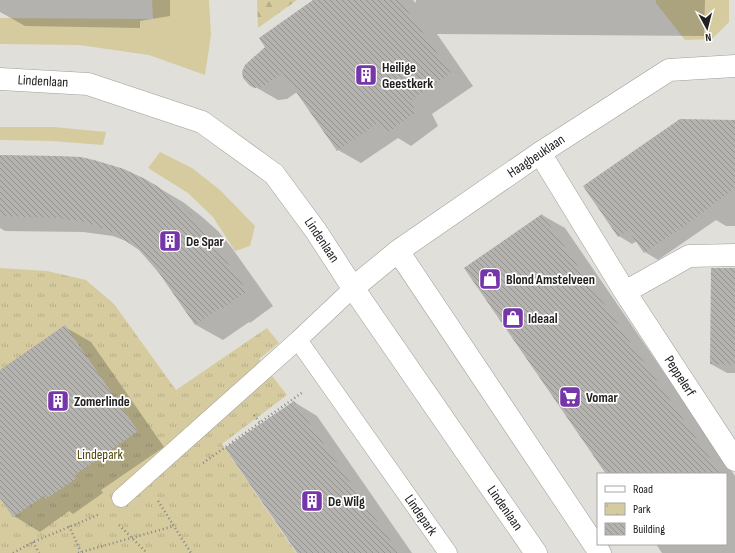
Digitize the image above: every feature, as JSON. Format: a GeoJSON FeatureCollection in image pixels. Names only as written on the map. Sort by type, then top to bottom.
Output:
{"type":"FeatureCollection","features":[{"type":"Feature","properties":{"kind":"street","name":"Haagbeuklaan"},"geometry":{"type":"LineString","coordinates":[[353,288],[398,251],[540,153],[669,70],[735,66]]}},
{"type":"Feature","properties":{"kind":"street","name":"Lindenlaan"},"geometry":{"type":"LineString","coordinates":[[0,79],[88,84],[202,122],[274,174],[316,231],[353,288],[536,553]]}},
{"type":"Feature","properties":{"kind":"street","name":"Peppelerf"},"geometry":{"type":"LineString","coordinates":[[540,153],[625,292],[735,460]]}},
{"type":"Feature","properties":{"kind":"street"},"geometry":{"type":"LineString","coordinates":[[398,251],[600,553]]}},
{"type":"Feature","properties":{"kind":"street"},"geometry":{"type":"LineString","coordinates":[[625,292],[689,256],[735,255]]}},
{"type":"Feature","properties":{"kind":"lane"},"geometry":{"type":"LineString","coordinates":[[121,498],[298,340],[353,288]]}},
{"type":"Feature","properties":{"kind":"lane","name":"Lindepark"},"geometry":{"type":"LineString","coordinates":[[298,340],[448,553]]}},
{"type":"Feature","properties":{"kind":"path"},"geometry":{"type":"LineString","coordinates":[[200,465],[324,377]]}},
{"type":"Feature","properties":{"kind":"path"},"geometry":{"type":"LineString","coordinates":[[143,478],[191,553]]}},
{"type":"Feature","properties":{"kind":"path"},"geometry":{"type":"LineString","coordinates":[[13,553],[33,542],[106,511]]}},
{"type":"Feature","properties":{"kind":"path"},"geometry":{"type":"LineString","coordinates":[[69,526],[80,553],[174,526]]}},
{"type":"Feature","properties":{"kind":"path"},"geometry":{"type":"LineString","coordinates":[[33,542],[39,553]]}},
{"type":"Feature","properties":{"kind":"green space"},"geometry":{"type":"Polygon","coordinates":[[[152,0],[209,0],[211,35],[205,75],[149,55],[79,45],[0,44],[0,18],[153,19],[152,0]]]}},
{"type":"Feature","properties":{"kind":"green space"},"geometry":{"type":"Polygon","coordinates":[[[257,0],[297,0],[258,28],[257,0]]]}},
{"type":"Feature","properties":{"kind":"green space"},"geometry":{"type":"Polygon","coordinates":[[[656,0],[729,0],[729,22],[712,39],[685,40],[656,3],[656,0]]]}},
{"type":"Feature","properties":{"kind":"green space"},"geometry":{"type":"Polygon","coordinates":[[[0,127],[54,127],[106,132],[103,145],[52,141],[0,140],[0,127]]]}},
{"type":"Feature","properties":{"kind":"green space"},"geometry":{"type":"Polygon","coordinates":[[[160,152],[192,168],[220,190],[255,226],[250,246],[235,251],[213,217],[188,193],[148,168],[160,152]]]}},
{"type":"Feature","properties":{"kind":"green space","name":"Lindepark"},"geometry":{"type":"Polygon","coordinates":[[[0,268],[47,271],[86,280],[114,304],[176,390],[267,328],[279,343],[259,359],[287,395],[222,444],[296,553],[0,553],[0,268]]]}},
{"type":"Feature","properties":{"kind":"building","name":"Heilige Geestkerk"},"geometry":{"type":"Polygon","coordinates":[[[313,0],[400,0],[451,73],[410,101],[416,112],[387,133],[378,123],[337,151],[283,73],[263,86],[254,88],[243,78],[242,72],[245,65],[265,47],[259,38],[313,0]]]}},
{"type":"Feature","properties":{"kind":"building"},"geometry":{"type":"Polygon","coordinates":[[[680,119],[735,120],[735,188],[686,225],[644,253],[628,230],[618,237],[583,186],[680,119]]]}},
{"type":"Feature","properties":{"kind":"building","name":"De Spar"},"geometry":{"type":"Polygon","coordinates":[[[0,155],[81,157],[124,169],[145,179],[174,199],[191,215],[206,232],[247,291],[195,325],[159,273],[139,250],[114,233],[86,222],[56,218],[0,216],[0,155]]]}},
{"type":"Feature","properties":{"kind":"building"},"geometry":{"type":"Polygon","coordinates":[[[542,214],[720,473],[605,473],[464,268],[542,214]]]}},
{"type":"Feature","properties":{"kind":"building"},"geometry":{"type":"Polygon","coordinates":[[[711,268],[735,268],[735,365],[710,364],[711,268]]]}},
{"type":"Feature","properties":{"kind":"building","name":"Zomerlinde"},"geometry":{"type":"Polygon","coordinates":[[[65,325],[138,431],[75,475],[77,478],[46,499],[44,496],[13,517],[0,498],[0,370],[65,325]]]}},
{"type":"Feature","properties":{"kind":"building","name":"De Wilg"},"geometry":{"type":"Polygon","coordinates":[[[294,401],[399,553],[297,553],[225,448],[294,401]]]}},
{"type":"Feature","properties":{"kind":"place","name":"Heilige Geestkerk"},"geometry":{"type":"Point","coordinates":[366,75]}},
{"type":"Feature","properties":{"kind":"place","name":"De Spar"},"geometry":{"type":"Point","coordinates":[170,241]}},
{"type":"Feature","properties":{"kind":"place","name":"Blond Amstelveen"},"geometry":{"type":"Point","coordinates":[490,279]}},
{"type":"Feature","properties":{"kind":"place","name":"Ideaal"},"geometry":{"type":"Point","coordinates":[513,318]}},
{"type":"Feature","properties":{"kind":"place","name":"Vomar"},"geometry":{"type":"Point","coordinates":[570,397]}},
{"type":"Feature","properties":{"kind":"place","name":"Zomerlinde"},"geometry":{"type":"Point","coordinates":[58,401]}},
{"type":"Feature","properties":{"kind":"place","name":"De Wilg"},"geometry":{"type":"Point","coordinates":[312,501]}}]}
